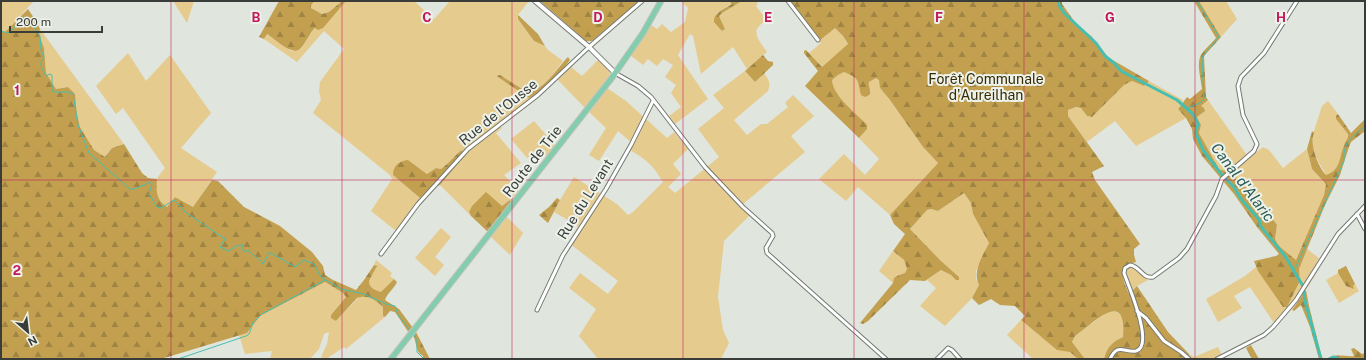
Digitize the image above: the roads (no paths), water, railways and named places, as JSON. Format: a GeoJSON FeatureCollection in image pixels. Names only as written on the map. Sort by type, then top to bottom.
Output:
{"type":"FeatureCollection","features":[{"type":"Feature","properties":{"kind":"main road","name":"Route de Trie"},"geometry":{"type":"LineString","coordinates":[[391,359],[615,73],[643,33],[661,1]]}},
{"type":"Feature","properties":{"kind":"street"},"geometry":{"type":"LineString","coordinates":[[535,1],[589,47],[615,73],[638,86],[653,101],[705,167],[743,207],[773,234],[766,246],[767,253],[886,359]]}},
{"type":"Feature","properties":{"kind":"street","name":"Rue de l'Ousse"},"geometry":{"type":"LineString","coordinates":[[381,254],[418,204],[468,149],[538,95],[589,47],[642,1]]}},
{"type":"Feature","properties":{"kind":"street"},"geometry":{"type":"LineString","coordinates":[[788,1],[818,40]]}},
{"type":"Feature","properties":{"kind":"street"},"geometry":{"type":"LineString","coordinates":[[1110,359],[1116,351],[1125,349],[1133,351],[1141,348],[1144,338],[1137,311],[1124,273],[1125,268],[1133,265],[1145,277],[1153,277],[1183,254],[1194,238],[1216,196],[1222,179],[1254,151],[1257,144],[1243,115],[1238,86],[1241,76],[1264,53],[1297,1]]}},
{"type":"Feature","properties":{"kind":"street","name":"Rue du Levant"},"geometry":{"type":"LineString","coordinates":[[537,310],[563,255],[606,189],[631,145],[653,101]]}},
{"type":"Feature","properties":{"kind":"street"},"geometry":{"type":"LineString","coordinates":[[1217,359],[1264,335],[1289,310],[1338,234],[1365,206]]}},
{"type":"Feature","properties":{"kind":"street"},"geometry":{"type":"LineString","coordinates":[[1357,214],[1365,229]]}},
{"type":"Feature","properties":{"kind":"street"},"geometry":{"type":"LineString","coordinates":[[1137,311],[1146,318],[1164,341],[1189,359]]}},
{"type":"Feature","properties":{"kind":"street"},"geometry":{"type":"LineString","coordinates":[[937,359],[948,348],[952,350],[960,359]]}},
{"type":"Feature","properties":{"kind":"waterway","name":"Canal d'Alaric"},"geometry":{"type":"LineString","coordinates":[[1058,1],[1064,13],[1096,43],[1105,56],[1121,71],[1177,100],[1193,114],[1198,124],[1196,132],[1203,150],[1260,221],[1260,225],[1285,256],[1303,286],[1305,301],[1321,359]]}},
{"type":"Feature","properties":{"kind":"waterway"},"geometry":{"type":"LineString","coordinates":[[1188,108],[1200,103],[1204,99],[1202,57],[1219,37],[1197,1]]}},
{"type":"Feature","properties":{"kind":"waterway"},"geometry":{"type":"LineString","coordinates":[[1,31],[8,33],[24,17],[30,21],[40,36],[41,50],[44,57],[42,59],[41,66],[46,76],[50,74],[52,75],[52,91],[68,92],[73,94],[78,125],[89,153],[130,189],[134,189],[151,182]]}},
{"type":"Feature","properties":{"kind":"waterway"},"geometry":{"type":"LineString","coordinates":[[1294,271],[1344,161],[1345,148],[1349,140],[1365,126]]}},
{"type":"Feature","properties":{"kind":"waterway"},"geometry":{"type":"LineString","coordinates":[[152,184],[149,194],[157,207],[161,208],[174,200],[185,212],[225,239],[220,247],[229,251],[236,246],[243,245],[243,251],[249,251],[263,264],[269,253],[295,267],[304,260],[314,264],[321,277],[341,289],[364,294],[386,304],[395,306],[398,315],[410,330]]}},
{"type":"Feature","properties":{"kind":"waterway"},"geometry":{"type":"LineString","coordinates":[[178,359],[246,336],[249,334],[253,323],[262,314],[325,280]]}},
{"type":"Feature","properties":{"kind":"waterway"},"geometry":{"type":"LineString","coordinates":[[414,334],[417,342],[417,352],[424,359]]}},
{"type":"Feature","properties":{"kind":"waterway","name":"Canal d'Alaric"},"geometry":{"type":"LineString","coordinates":[[1329,359],[1333,357],[1339,359]]}},
{"type":"Feature","properties":{"kind":"park label","name":"Forêt Communale d'Aureilhan"},"geometry":{"type":"Point","coordinates":[986,88]}}]}
